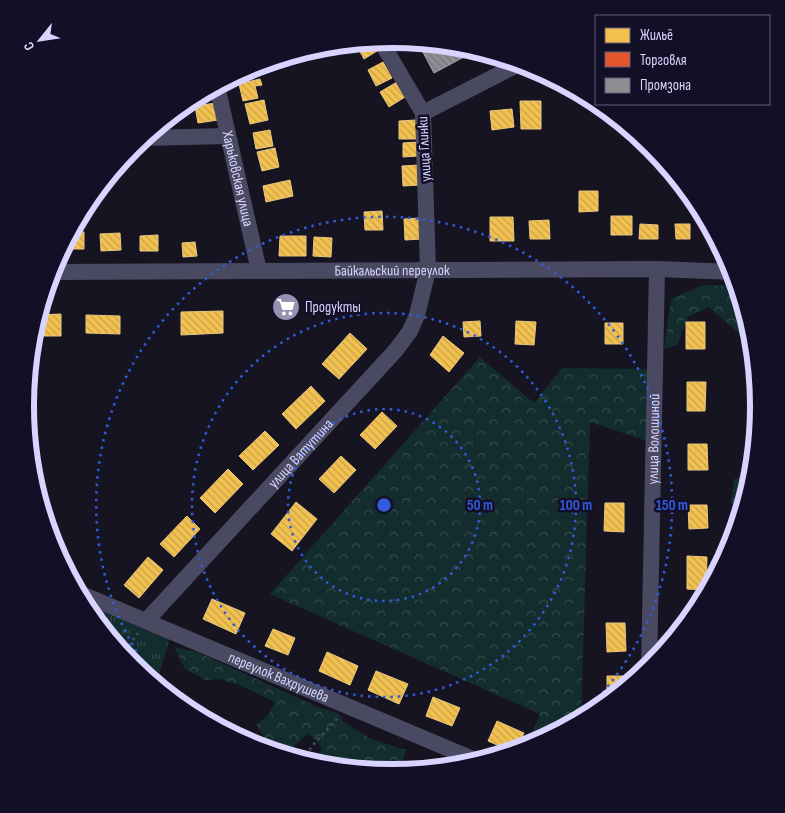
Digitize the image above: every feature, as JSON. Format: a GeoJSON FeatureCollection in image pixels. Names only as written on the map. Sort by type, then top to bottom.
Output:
{"type":"FeatureCollection","features":[{"type":"Feature","properties":{"kind":"street","name":"улица Глинки"},"geometry":{"type":"LineString","coordinates":[[385,48],[424,112],[428,270]]}},
{"type":"Feature","properties":{"kind":"street"},"geometry":{"type":"LineString","coordinates":[[424,112],[511,68]]}},
{"type":"Feature","properties":{"kind":"street","name":"Харьковская улица"},"geometry":{"type":"LineString","coordinates":[[218,93],[259,271]]}},
{"type":"Feature","properties":{"kind":"street"},"geometry":{"type":"LineString","coordinates":[[155,138],[228,136]]}},
{"type":"Feature","properties":{"kind":"street","name":"Байкальский переулок"},"geometry":{"type":"LineString","coordinates":[[62,267],[259,271],[657,269],[725,272]]}},
{"type":"Feature","properties":{"kind":"street","name":"улица Волошиной"},"geometry":{"type":"LineString","coordinates":[[649,657],[657,269]]}},
{"type":"Feature","properties":{"kind":"street","name":"улица Ватутина"},"geometry":{"type":"LineString","coordinates":[[146,621],[396,350],[410,332],[417,315],[428,270]]}},
{"type":"Feature","properties":{"kind":"street","name":"переулок Вахрушева"},"geometry":{"type":"LineString","coordinates":[[88,597],[468,757]]}},
{"type":"Feature","properties":{"kind":"path"},"geometry":{"type":"LineString","coordinates":[[128,649],[146,621]]}},
{"type":"Feature","properties":{"kind":"path"},"geometry":{"type":"LineString","coordinates":[[308,755],[311,747],[349,707]]}},
{"type":"Feature","properties":{"kind":"green space"},"geometry":{"type":"Polygon","coordinates":[[[703,285],[730,286],[744,338],[709,307],[688,317],[677,345],[664,349],[671,299],[703,285]]]}},
{"type":"Feature","properties":{"kind":"green space"},"geometry":{"type":"Polygon","coordinates":[[[480,357],[534,403],[562,368],[647,369],[647,441],[590,422],[581,711],[572,717],[530,738],[540,714],[270,594],[480,357]]]}},
{"type":"Feature","properties":{"kind":"green space"},"geometry":{"type":"Polygon","coordinates":[[[744,474],[737,506],[731,504],[734,480],[744,474]]]}},
{"type":"Feature","properties":{"kind":"green space"},"geometry":{"type":"Polygon","coordinates":[[[94,606],[170,638],[158,678],[123,643],[94,606]]]}},
{"type":"Feature","properties":{"kind":"green space"},"geometry":{"type":"Polygon","coordinates":[[[174,647],[197,652],[320,708],[338,713],[344,722],[371,739],[406,750],[402,765],[346,762],[318,757],[322,748],[309,733],[294,746],[294,751],[268,743],[256,725],[269,714],[275,702],[237,684],[219,679],[206,680],[185,669],[174,647]]]}},
{"type":"Feature","properties":{"kind":"building: Жильё"},"geometry":{"type":"Polygon","coordinates":[[[375,49],[377,51],[364,59],[359,50],[375,49]]]}},
{"type":"Feature","properties":{"kind":"building: Жильё"},"geometry":{"type":"Polygon","coordinates":[[[383,62],[392,78],[376,86],[368,70],[383,62]]]}},
{"type":"Feature","properties":{"kind":"building: Жильё"},"geometry":{"type":"Polygon","coordinates":[[[260,79],[262,85],[255,86],[258,98],[243,101],[239,84],[260,79]]]}},
{"type":"Feature","properties":{"kind":"building: Жильё"},"geometry":{"type":"Polygon","coordinates":[[[397,82],[405,97],[389,107],[380,92],[397,82]]]}},
{"type":"Feature","properties":{"kind":"building: Жильё"},"geometry":{"type":"Polygon","coordinates":[[[264,100],[268,120],[250,124],[245,104],[264,100]]]}},
{"type":"Feature","properties":{"kind":"building: Жильё"},"geometry":{"type":"Polygon","coordinates":[[[520,101],[541,101],[541,129],[521,129],[520,101]]]}},
{"type":"Feature","properties":{"kind":"building: Жильё"},"geometry":{"type":"Polygon","coordinates":[[[216,103],[218,120],[198,123],[195,107],[216,103]]]}},
{"type":"Feature","properties":{"kind":"building: Жильё"},"geometry":{"type":"Polygon","coordinates":[[[512,109],[514,127],[492,130],[490,111],[512,109]]]}},
{"type":"Feature","properties":{"kind":"building: Жильё"},"geometry":{"type":"Polygon","coordinates":[[[416,120],[416,139],[399,139],[399,121],[416,120]]]}},
{"type":"Feature","properties":{"kind":"building: Жильё"},"geometry":{"type":"Polygon","coordinates":[[[270,130],[273,146],[256,149],[253,133],[270,130]]]}},
{"type":"Feature","properties":{"kind":"building: Жильё"},"geometry":{"type":"Polygon","coordinates":[[[418,142],[418,156],[403,157],[403,143],[418,142]]]}},
{"type":"Feature","properties":{"kind":"building: Жильё"},"geometry":{"type":"Polygon","coordinates":[[[275,148],[279,167],[262,171],[257,152],[275,148]]]}},
{"type":"Feature","properties":{"kind":"building: Жильё"},"geometry":{"type":"Polygon","coordinates":[[[419,165],[420,185],[403,186],[402,166],[419,165]]]}},
{"type":"Feature","properties":{"kind":"building: Жильё"},"geometry":{"type":"Polygon","coordinates":[[[290,180],[293,196],[266,202],[263,186],[290,180]]]}},
{"type":"Feature","properties":{"kind":"building: Жильё"},"geometry":{"type":"Polygon","coordinates":[[[579,191],[598,191],[598,211],[579,212],[579,191]]]}},
{"type":"Feature","properties":{"kind":"building: Жильё"},"geometry":{"type":"Polygon","coordinates":[[[382,211],[383,230],[365,230],[364,212],[382,211]]]}},
{"type":"Feature","properties":{"kind":"building: Жильё"},"geometry":{"type":"Polygon","coordinates":[[[611,216],[632,216],[632,235],[611,235],[611,216]]]}},
{"type":"Feature","properties":{"kind":"building: Жильё"},"geometry":{"type":"Polygon","coordinates":[[[490,217],[513,217],[514,241],[490,241],[490,217]]]}},
{"type":"Feature","properties":{"kind":"building: Жильё"},"geometry":{"type":"Polygon","coordinates":[[[420,218],[421,239],[405,240],[404,219],[420,218]]]}},
{"type":"Feature","properties":{"kind":"building: Жильё"},"geometry":{"type":"Polygon","coordinates":[[[549,220],[550,239],[530,239],[529,221],[549,220]]]}},
{"type":"Feature","properties":{"kind":"building: Жильё"},"geometry":{"type":"Polygon","coordinates":[[[640,224],[658,225],[658,239],[639,239],[640,224]]]}},
{"type":"Feature","properties":{"kind":"building: Жильё"},"geometry":{"type":"Polygon","coordinates":[[[675,224],[690,224],[690,239],[676,239],[675,224]]]}},
{"type":"Feature","properties":{"kind":"building: Жильё"},"geometry":{"type":"Polygon","coordinates":[[[80,232],[84,232],[84,249],[71,249],[80,232]]]}},
{"type":"Feature","properties":{"kind":"building: Жильё"},"geometry":{"type":"Polygon","coordinates":[[[120,233],[121,250],[101,251],[100,234],[120,233]]]}},
{"type":"Feature","properties":{"kind":"building: Жильё"},"geometry":{"type":"Polygon","coordinates":[[[158,235],[158,251],[140,251],[140,236],[158,235]]]}},
{"type":"Feature","properties":{"kind":"building: Жильё"},"geometry":{"type":"Polygon","coordinates":[[[280,236],[306,236],[306,256],[279,256],[280,236]]]}},
{"type":"Feature","properties":{"kind":"building: Жильё"},"geometry":{"type":"Polygon","coordinates":[[[314,237],[332,238],[331,257],[313,256],[314,237]]]}},
{"type":"Feature","properties":{"kind":"building: Жильё"},"geometry":{"type":"Polygon","coordinates":[[[195,242],[197,256],[183,257],[182,243],[195,242]]]}},
{"type":"Feature","properties":{"kind":"building: Жильё"},"geometry":{"type":"Polygon","coordinates":[[[223,311],[223,333],[181,335],[181,312],[223,311]]]}},
{"type":"Feature","properties":{"kind":"building: Жильё"},"geometry":{"type":"Polygon","coordinates":[[[61,314],[61,336],[41,336],[46,315],[61,314]]]}},
{"type":"Feature","properties":{"kind":"building: Жильё"},"geometry":{"type":"Polygon","coordinates":[[[86,315],[120,316],[120,334],[86,333],[86,315]]]}},
{"type":"Feature","properties":{"kind":"building: Жильё"},"geometry":{"type":"Polygon","coordinates":[[[480,321],[481,336],[464,337],[463,322],[480,321]]]}},
{"type":"Feature","properties":{"kind":"building: Жильё"},"geometry":{"type":"Polygon","coordinates":[[[516,321],[536,322],[534,345],[515,344],[516,321]]]}},
{"type":"Feature","properties":{"kind":"building: Жильё"},"geometry":{"type":"Polygon","coordinates":[[[686,322],[705,322],[705,349],[686,349],[686,322]]]}},
{"type":"Feature","properties":{"kind":"building: Жильё"},"geometry":{"type":"Polygon","coordinates":[[[605,323],[623,323],[623,344],[605,344],[605,323]]]}},
{"type":"Feature","properties":{"kind":"building: Жильё"},"geometry":{"type":"Polygon","coordinates":[[[350,333],[367,349],[339,379],[322,364],[350,333]]]}},
{"type":"Feature","properties":{"kind":"building: Жильё"},"geometry":{"type":"Polygon","coordinates":[[[443,336],[464,353],[449,372],[430,355],[443,336]]]}},
{"type":"Feature","properties":{"kind":"building: Жильё"},"geometry":{"type":"Polygon","coordinates":[[[687,382],[706,382],[705,411],[687,411],[687,382]]]}},
{"type":"Feature","properties":{"kind":"building: Жильё"},"geometry":{"type":"Polygon","coordinates":[[[311,386],[325,401],[296,429],[282,414],[311,386]]]}},
{"type":"Feature","properties":{"kind":"building: Жильё"},"geometry":{"type":"Polygon","coordinates":[[[382,412],[397,426],[375,449],[360,435],[382,412]]]}},
{"type":"Feature","properties":{"kind":"building: Жильё"},"geometry":{"type":"Polygon","coordinates":[[[265,431],[279,445],[253,470],[239,456],[265,431]]]}},
{"type":"Feature","properties":{"kind":"building: Жильё"},"geometry":{"type":"Polygon","coordinates":[[[688,444],[707,444],[708,470],[688,470],[688,444]]]}},
{"type":"Feature","properties":{"kind":"building: Жильё"},"geometry":{"type":"Polygon","coordinates":[[[341,456],[356,470],[334,493],[319,479],[341,456]]]}},
{"type":"Feature","properties":{"kind":"building: Жильё"},"geometry":{"type":"Polygon","coordinates":[[[228,469],[243,484],[215,513],[200,498],[228,469]]]}},
{"type":"Feature","properties":{"kind":"building: Жильё"},"geometry":{"type":"Polygon","coordinates":[[[296,502],[317,519],[292,551],[271,534],[296,502]]]}},
{"type":"Feature","properties":{"kind":"building: Жильё"},"geometry":{"type":"Polygon","coordinates":[[[605,503],[624,503],[624,532],[604,531],[605,503]]]}},
{"type":"Feature","properties":{"kind":"building: Жильё"},"geometry":{"type":"Polygon","coordinates":[[[688,505],[707,505],[708,528],[689,529],[688,505]]]}},
{"type":"Feature","properties":{"kind":"building: Жильё"},"geometry":{"type":"Polygon","coordinates":[[[187,516],[200,529],[174,557],[160,544],[187,516]]]}},
{"type":"Feature","properties":{"kind":"building: Жильё"},"geometry":{"type":"Polygon","coordinates":[[[687,556],[707,557],[706,580],[701,590],[687,589],[687,556]]]}},
{"type":"Feature","properties":{"kind":"building: Жильё"},"geometry":{"type":"Polygon","coordinates":[[[148,557],[163,570],[139,598],[124,585],[148,557]]]}},
{"type":"Feature","properties":{"kind":"building: Жильё"},"geometry":{"type":"Polygon","coordinates":[[[212,599],[245,613],[236,634],[203,619],[212,599]]]}},
{"type":"Feature","properties":{"kind":"building: Жильё"},"geometry":{"type":"Polygon","coordinates":[[[606,623],[625,623],[626,651],[607,652],[606,623]]]}},
{"type":"Feature","properties":{"kind":"building: Жильё"},"geometry":{"type":"Polygon","coordinates":[[[273,629],[295,638],[288,655],[265,646],[273,629]]]}},
{"type":"Feature","properties":{"kind":"building: Жильё"},"geometry":{"type":"Polygon","coordinates":[[[327,652],[358,666],[350,685],[319,671],[327,652]]]}},
{"type":"Feature","properties":{"kind":"building: Жильё"},"geometry":{"type":"Polygon","coordinates":[[[376,671],[408,684],[399,704],[368,690],[376,671]]]}},
{"type":"Feature","properties":{"kind":"building: Жильё"},"geometry":{"type":"Polygon","coordinates":[[[607,676],[626,676],[626,678],[607,694],[607,676]]]}},
{"type":"Feature","properties":{"kind":"building: Жильё"},"geometry":{"type":"Polygon","coordinates":[[[433,697],[460,708],[452,726],[426,716],[433,697]]]}},
{"type":"Feature","properties":{"kind":"building: Жильё"},"geometry":{"type":"Polygon","coordinates":[[[497,721],[524,733],[520,742],[503,748],[488,741],[497,721]]]}},
{"type":"Feature","properties":{"kind":"building: Торговля","name":"Продукты"},"geometry":{"type":"Polygon","coordinates":[[[281,301],[293,303],[291,314],[278,311],[281,301]]]}},
{"type":"Feature","properties":{"kind":"building: Промзона"},"geometry":{"type":"Polygon","coordinates":[[[422,49],[466,56],[434,73],[422,49]]]}},
{"type":"Feature","properties":{"kind":"place","name":"Продукты"},"geometry":{"type":"Point","coordinates":[286,307]}}]}
